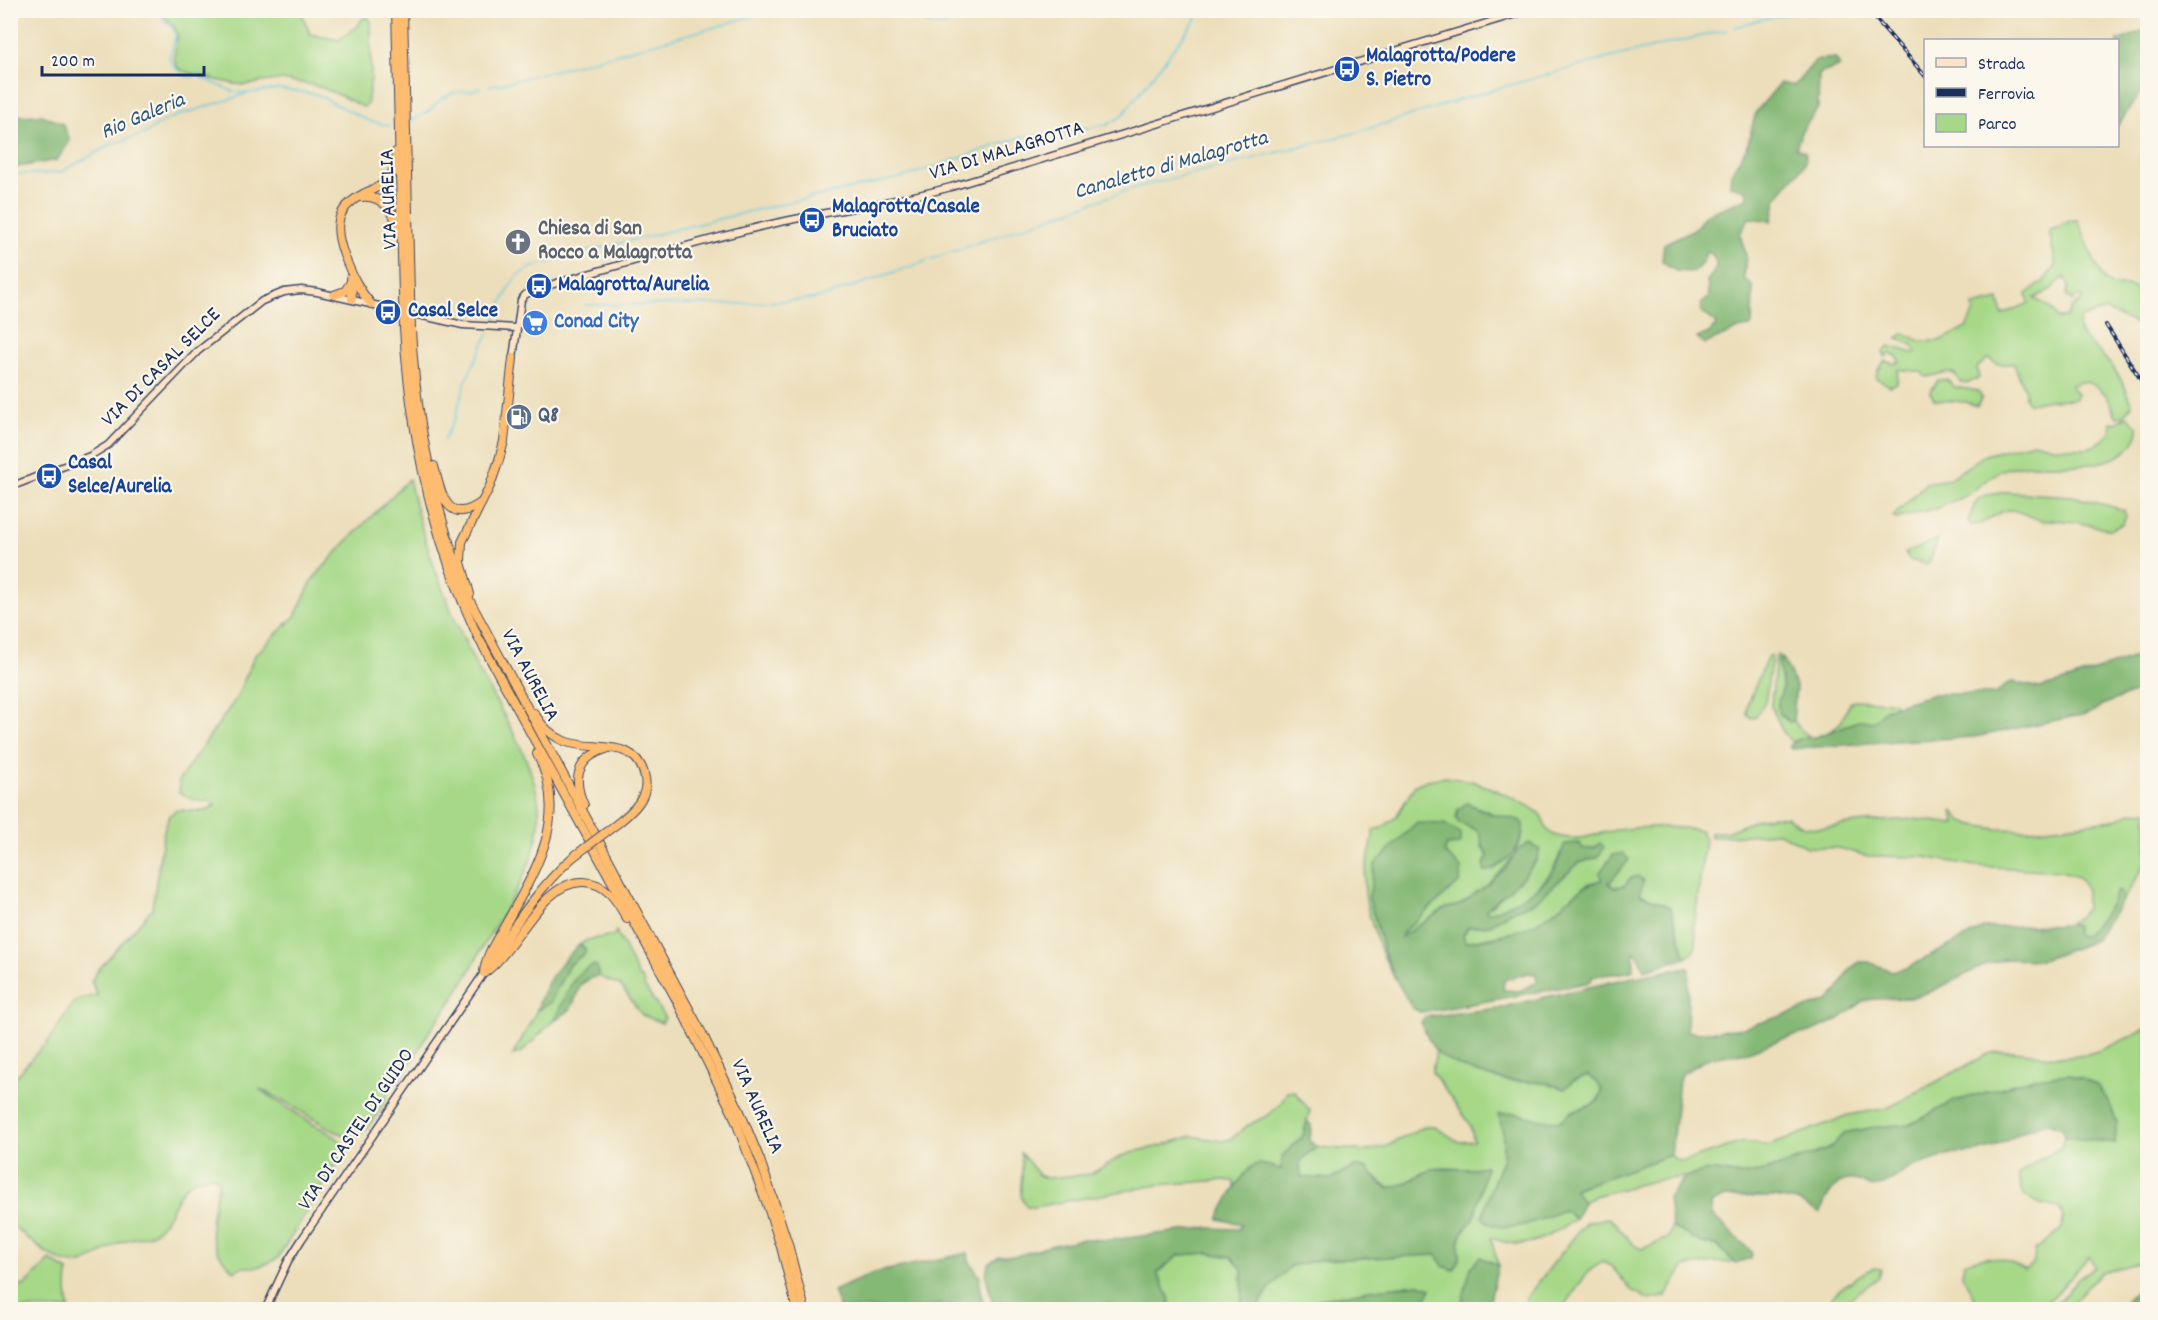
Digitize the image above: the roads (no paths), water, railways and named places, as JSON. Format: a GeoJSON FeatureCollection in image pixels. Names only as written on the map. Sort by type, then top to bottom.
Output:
{"type":"FeatureCollection","features":[{"type":"Feature","properties":{"kind":"highway","name":"VIA AURELIA"},"geometry":{"type":"LineString","coordinates":[[396,10],[406,140],[407,295]]}},
{"type":"Feature","properties":{"kind":"highway","name":"VIA AURELIA"},"geometry":{"type":"LineString","coordinates":[[403,10],[402,95],[399,130],[410,396],[425,482],[446,560],[477,635],[675,998],[733,1114],[753,1163],[782,1247],[797,1310]]}},
{"type":"Feature","properties":{"kind":"highway"},"geometry":{"type":"LineString","coordinates":[[352,299],[357,292],[339,240],[338,226],[344,209],[357,198],[379,187],[390,178],[395,164],[399,130]]}},
{"type":"Feature","properties":{"kind":"highway"},"geometry":{"type":"LineString","coordinates":[[357,198],[369,197],[377,200],[388,208],[394,217],[397,226],[399,276],[407,295]]}},
{"type":"Feature","properties":{"kind":"highway"},"geometry":{"type":"LineString","coordinates":[[334,295],[345,291],[353,280]]}},
{"type":"Feature","properties":{"kind":"highway"},"geometry":{"type":"LineString","coordinates":[[353,280],[371,304]]}},
{"type":"Feature","properties":{"kind":"highway","name":"VIA AURELIA"},"geometry":{"type":"LineString","coordinates":[[408,329],[422,430],[443,524],[470,601],[724,1077],[760,1160],[788,1244],[805,1310]]}},
{"type":"Feature","properties":{"kind":"highway"},"geometry":{"type":"LineString","coordinates":[[470,601],[470,589],[461,562],[460,551],[496,469],[504,441],[513,358]]}},
{"type":"Feature","properties":{"kind":"highway"},"geometry":{"type":"LineString","coordinates":[[422,430],[441,493],[447,505],[464,512],[483,501]]}},
{"type":"Feature","properties":{"kind":"highway"},"geometry":{"type":"LineString","coordinates":[[476,615],[485,620],[533,712],[544,728],[570,743],[616,748],[629,753],[642,768],[646,782],[644,793],[637,806],[573,857],[537,894],[484,973]]}},
{"type":"Feature","properties":{"kind":"highway"},"geometry":{"type":"LineString","coordinates":[[477,635],[484,655],[543,766],[550,789],[551,803],[549,828],[543,850],[526,887],[487,958],[484,973]]}},
{"type":"Feature","properties":{"kind":"highway"},"geometry":{"type":"LineString","coordinates":[[616,748],[604,749],[584,760],[578,775],[578,788],[584,806],[668,960],[670,974]]}},
{"type":"Feature","properties":{"kind":"highway"},"geometry":{"type":"LineString","coordinates":[[484,973],[496,963],[554,893],[570,884],[588,882],[605,889],[616,900],[662,983],[675,998]]}},
{"type":"Feature","properties":{"kind":"main road","name":"VIA DI MALAGROTTA"},"geometry":{"type":"LineString","coordinates":[[513,358],[522,298],[533,290],[718,237],[941,189],[1528,10]]}},
{"type":"Feature","properties":{"kind":"main road","name":"VIA DI CASAL SELCE"},"geometry":{"type":"LineString","coordinates":[[10,487],[90,456],[108,445],[198,351],[262,300],[278,294],[292,291],[334,295],[463,325],[516,328]]}},
{"type":"Feature","properties":{"kind":"main road","name":"VIA DI CASTEL DI GUIDO"},"geometry":{"type":"LineString","coordinates":[[265,1310],[288,1261],[302,1239],[484,973]]}},
{"type":"Feature","properties":{"kind":"waterway"},"geometry":{"type":"LineString","coordinates":[[159,10],[164,20],[174,29],[175,38],[169,58],[183,75],[189,77],[196,75],[234,92],[248,93]]}},
{"type":"Feature","properties":{"kind":"waterway","name":"Rio Galeria"},"geometry":{"type":"LineString","coordinates":[[489,86],[573,66],[774,10]]}},
{"type":"Feature","properties":{"kind":"waterway","name":"Rio Galeria"},"geometry":{"type":"LineString","coordinates":[[908,10],[919,19],[935,26],[948,24],[975,10]]}},
{"type":"Feature","properties":{"kind":"waterway"},"geometry":{"type":"LineString","coordinates":[[492,325],[511,284],[527,269],[576,254],[764,208],[904,177],[1021,137],[1107,125],[1122,116],[1203,10]]}},
{"type":"Feature","properties":{"kind":"waterway","name":"Canaletto di Malagrotta"},"geometry":{"type":"LineString","coordinates":[[1735,27],[1806,10]]}},
{"type":"Feature","properties":{"kind":"waterway","name":"Canaletto di Malagrotta"},"geometry":{"type":"LineString","coordinates":[[585,305],[737,304],[826,296],[1134,188],[1355,133],[1488,91],[1612,57],[1727,30]]}},
{"type":"Feature","properties":{"kind":"waterway","name":"Rio Galeria"},"geometry":{"type":"LineString","coordinates":[[411,121],[454,92],[480,88]]}},
{"type":"Feature","properties":{"kind":"waterway","name":"Rio Galeria"},"geometry":{"type":"LineString","coordinates":[[10,174],[61,172],[112,144],[144,134],[168,119],[249,93],[279,89],[316,94],[369,121],[390,126]]}},
{"type":"Feature","properties":{"kind":"waterway"},"geometry":{"type":"LineString","coordinates":[[444,440],[455,418],[466,380],[489,332]]}},
{"type":"Feature","properties":{"kind":"railway"},"geometry":{"type":"LineString","coordinates":[[1868,10],[1924,75]]}},
{"type":"Feature","properties":{"kind":"railway"},"geometry":{"type":"LineString","coordinates":[[2106,325],[2148,391]]}},
{"type":"Feature","properties":{"kind":"place","name":"Malagrotta/Podere S. Pietro"},"geometry":{"type":"Point","coordinates":[1347,69]}},
{"type":"Feature","properties":{"kind":"place","name":"Malagrotta/Casale Bruciato"},"geometry":{"type":"Point","coordinates":[812,220]}},
{"type":"Feature","properties":{"kind":"place","name":"Chiesa di San Rocco a Malagrotta"},"geometry":{"type":"Point","coordinates":[518,242]}},
{"type":"Feature","properties":{"kind":"place","name":"Malagrotta/Aurelia"},"geometry":{"type":"Point","coordinates":[539,286]}},
{"type":"Feature","properties":{"kind":"place","name":"Casal Selce"},"geometry":{"type":"Point","coordinates":[388,312]}},
{"type":"Feature","properties":{"kind":"place","name":"Conad City"},"geometry":{"type":"Point","coordinates":[535,323]}},
{"type":"Feature","properties":{"kind":"place","name":"Q8"},"geometry":{"type":"Point","coordinates":[519,417]}},
{"type":"Feature","properties":{"kind":"place","name":"Casal Selce/Aurelia"},"geometry":{"type":"Point","coordinates":[49,476]}}]}
